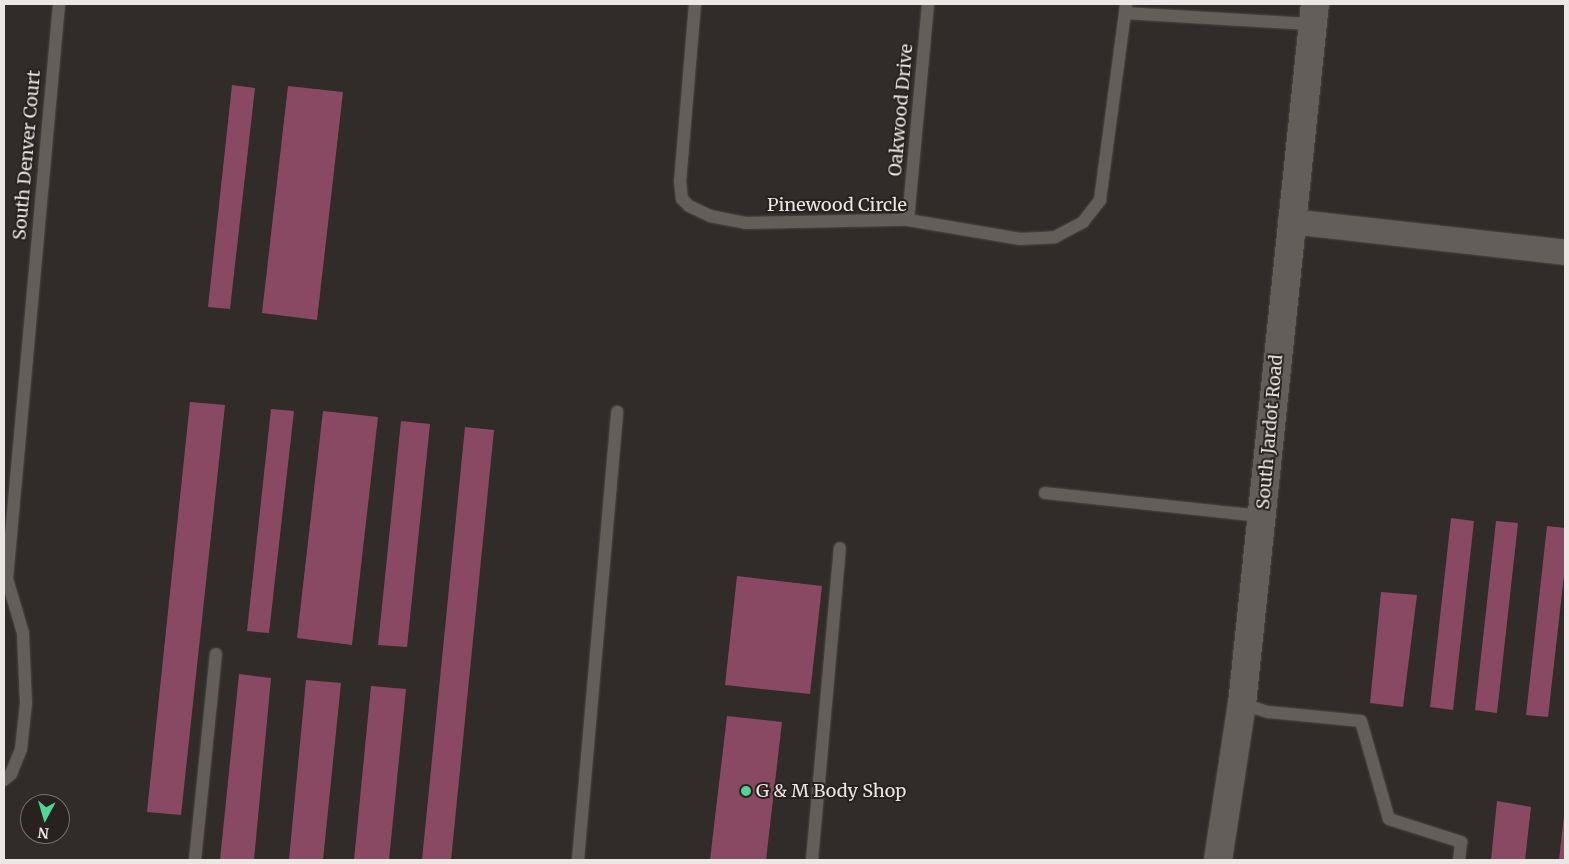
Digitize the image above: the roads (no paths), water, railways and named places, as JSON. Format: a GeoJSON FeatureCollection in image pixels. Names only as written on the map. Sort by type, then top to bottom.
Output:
{"type":"FeatureCollection","features":[{"type":"Feature","properties":{"kind":"street","name":"South Jardot Road"},"geometry":{"type":"LineString","coordinates":[[1218,860],[1242,704],[1290,221],[1314,14]]}},
{"type":"Feature","properties":{"kind":"street"},"geometry":{"type":"LineString","coordinates":[[1290,221],[1565,252]]}},
{"type":"Feature","properties":{"kind":"lane","name":"South Denver Court"},"geometry":{"type":"LineString","coordinates":[[4,780],[12,774],[21,749],[26,675],[23,633],[5,579],[59,4]]}},
{"type":"Feature","properties":{"kind":"lane","name":"Pinewood Circle"},"geometry":{"type":"LineString","coordinates":[[695,4],[680,181],[682,199],[689,206],[710,216],[745,223],[908,220],[1020,239],[1056,237],[1084,222],[1100,200],[1126,9]]}},
{"type":"Feature","properties":{"kind":"lane","name":"Oakwood Drive"},"geometry":{"type":"LineString","coordinates":[[908,220],[928,4]]}},
{"type":"Feature","properties":{"kind":"lane"},"geometry":{"type":"LineString","coordinates":[[1126,9],[1314,14]]}},
{"type":"Feature","properties":{"kind":"lane"},"geometry":{"type":"LineString","coordinates":[[578,860],[618,412]]}},
{"type":"Feature","properties":{"kind":"lane"},"geometry":{"type":"LineString","coordinates":[[1045,493],[1262,516]]}},
{"type":"Feature","properties":{"kind":"lane"},"geometry":{"type":"LineString","coordinates":[[812,860],[840,548]]}},
{"type":"Feature","properties":{"kind":"lane"},"geometry":{"type":"LineString","coordinates":[[195,860],[216,654]]}},
{"type":"Feature","properties":{"kind":"lane"},"geometry":{"type":"LineString","coordinates":[[1242,704],[1269,712],[1361,721],[1389,819],[1461,842],[1459,860]]}},
{"type":"Feature","properties":{"kind":"place","name":"G & M Body Shop"},"geometry":{"type":"Point","coordinates":[746,791]}}]}
